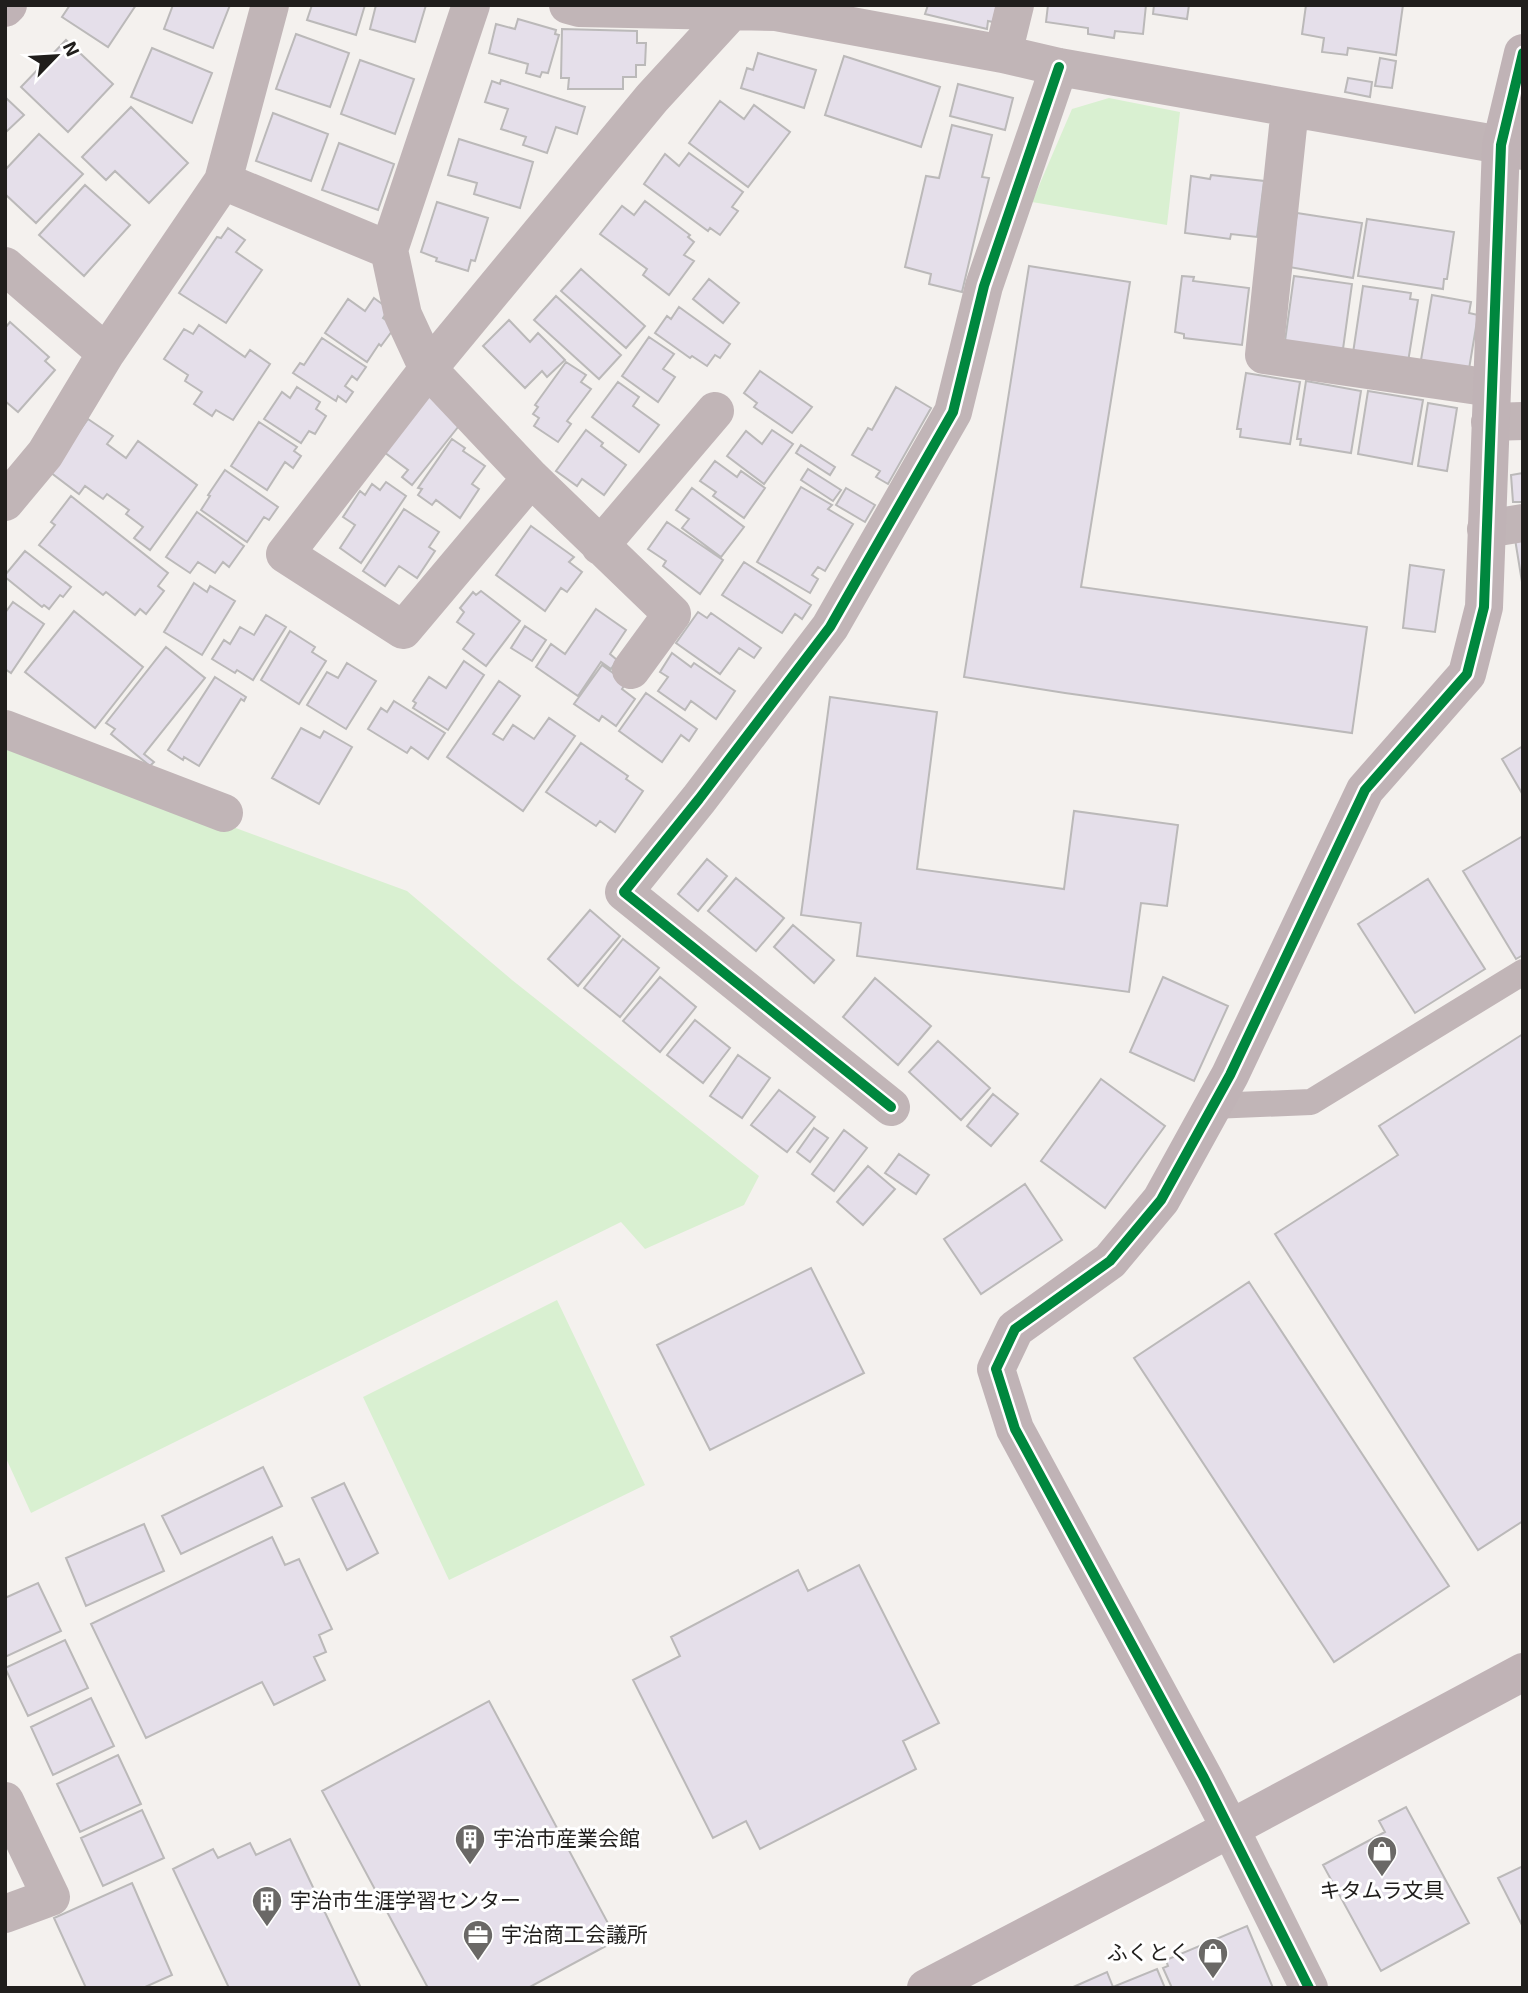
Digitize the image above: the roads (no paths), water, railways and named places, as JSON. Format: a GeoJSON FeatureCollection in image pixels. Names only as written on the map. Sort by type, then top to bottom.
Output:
{"type":"FeatureCollection","features":[{"type":"Feature","properties":{"kind":"street"},"geometry":{"type":"LineString","coordinates":[[5,502],[45,454],[106,353],[223,181],[270,5]]}},
{"type":"Feature","properties":{"kind":"street"},"geometry":{"type":"LineString","coordinates":[[471,5],[389,250],[403,315],[428,369],[531,478],[672,614],[631,670]]}},
{"type":"Feature","properties":{"kind":"street"},"geometry":{"type":"LineString","coordinates":[[568,5],[579,8],[776,12],[1059,67],[1512,148]]}},
{"type":"Feature","properties":{"kind":"street"},"geometry":{"type":"LineString","coordinates":[[1003,54],[1015,5]]}},
{"type":"Feature","properties":{"kind":"street"},"geometry":{"type":"LineString","coordinates":[[531,478],[403,630],[285,554],[428,369],[652,98],[732,11]]}},
{"type":"Feature","properties":{"kind":"street"},"geometry":{"type":"LineString","coordinates":[[1309,1988],[1204,1778],[1015,1429],[996,1369],[1015,1329],[1110,1261],[1161,1200],[1230,1075],[1365,790],[1467,674],[1504,526],[1502,411],[1512,148],[1523,53]]}},
{"type":"Feature","properties":{"kind":"street"},"geometry":{"type":"LineString","coordinates":[[891,1107],[624,892],[699,799],[830,627],[953,412],[984,286],[1059,67]]}},
{"type":"Feature","properties":{"kind":"street"},"geometry":{"type":"LineString","coordinates":[[1290,108],[1264,355],[1502,411]]}},
{"type":"Feature","properties":{"kind":"street"},"geometry":{"type":"LineString","coordinates":[[223,181],[389,250]]}},
{"type":"Feature","properties":{"kind":"street"},"geometry":{"type":"LineString","coordinates":[[5,266],[106,353]]}},
{"type":"Feature","properties":{"kind":"street"},"geometry":{"type":"LineString","coordinates":[[600,546],[715,411]]}},
{"type":"Feature","properties":{"kind":"street"},"geometry":{"type":"LineString","coordinates":[[5,729],[224,813]]}},
{"type":"Feature","properties":{"kind":"street"},"geometry":{"type":"LineString","coordinates":[[926,1988],[1523,1672]]}},
{"type":"Feature","properties":{"kind":"street"},"geometry":{"type":"LineString","coordinates":[[5,1801],[51,1897],[5,1914]]}},
{"type":"Feature","properties":{"kind":"lane"},"geometry":{"type":"LineString","coordinates":[[1212,1106],[1311,1102],[1523,972]]}},
{"type":"Feature","properties":{"kind":"place","name":"宇治市産業会館"},"geometry":{"type":"Point","coordinates":[470,1866]}},
{"type":"Feature","properties":{"kind":"place","name":"キタムラ文具"},"geometry":{"type":"Point","coordinates":[1382,1878]}},
{"type":"Feature","properties":{"kind":"place","name":"宇治市生涯学習センター"},"geometry":{"type":"Point","coordinates":[267,1928]}},
{"type":"Feature","properties":{"kind":"place","name":"宇治商工会議所"},"geometry":{"type":"Point","coordinates":[478,1962]}},
{"type":"Feature","properties":{"kind":"place","name":"ふくとく"},"geometry":{"type":"Point","coordinates":[1213,1980]}}]}
